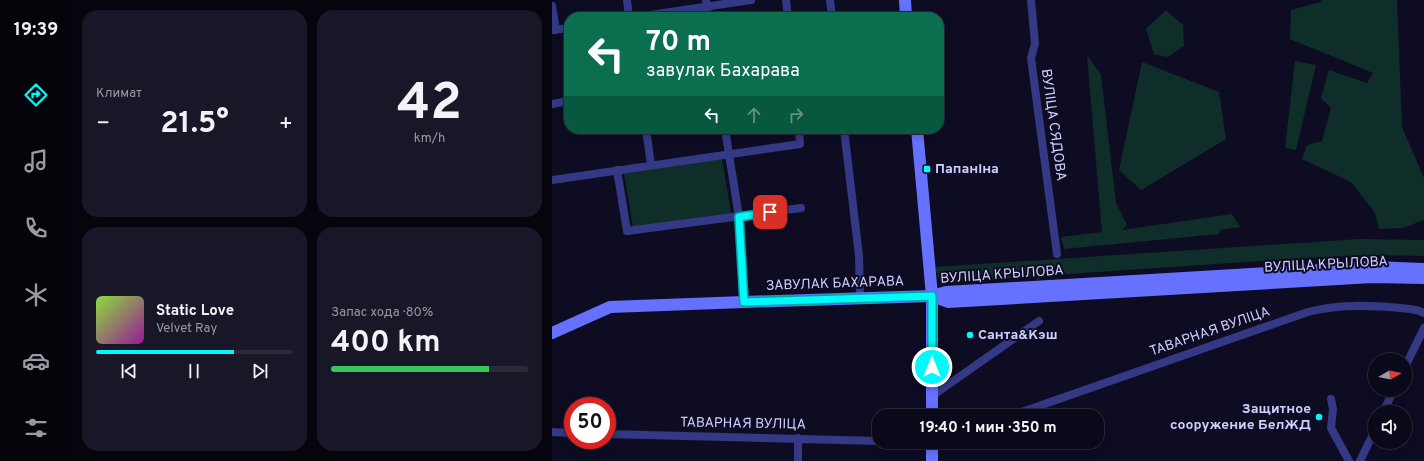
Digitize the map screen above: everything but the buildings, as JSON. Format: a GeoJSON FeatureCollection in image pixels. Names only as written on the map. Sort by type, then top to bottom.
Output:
{"type":"FeatureCollection","features":[{"type":"Feature","properties":{"kind":"main road"},"geometry":{"type":"LineString","coordinates":[[904,0],[905,12]]}},
{"type":"Feature","properties":{"kind":"main road"},"geometry":{"type":"LineString","coordinates":[[917,134],[932,296],[932,409]]}},
{"type":"Feature","properties":{"kind":"main road","name":"ВУЛІЦА КРЫЛОВА"},"geometry":{"type":"LineString","coordinates":[[932,296],[946,292],[1372,267],[1424,269]]}},
{"type":"Feature","properties":{"kind":"main road","name":"ВУЛІЦА КРЫЛОВА"},"geometry":{"type":"LineString","coordinates":[[932,296],[948,302],[1372,276],[1424,278]]}},
{"type":"Feature","properties":{"kind":"main road","name":"ЗАВУЛАК БАХАРАВА"},"geometry":{"type":"LineString","coordinates":[[552,333],[610,308],[932,296]]}},
{"type":"Feature","properties":{"kind":"main road"},"geometry":{"type":"LineString","coordinates":[[932,461],[933,449]]}},
{"type":"Feature","properties":{"kind":"street"},"geometry":{"type":"LineString","coordinates":[[627,0],[628,12]]}},
{"type":"Feature","properties":{"kind":"street"},"geometry":{"type":"LineString","coordinates":[[662,12],[706,3],[751,0]]}},
{"type":"Feature","properties":{"kind":"street"},"geometry":{"type":"LineString","coordinates":[[786,0],[787,12]]}},
{"type":"Feature","properties":{"kind":"street"},"geometry":{"type":"LineString","coordinates":[[830,0],[831,12]]}},
{"type":"Feature","properties":{"kind":"street","name":"ВУЛІЦА СЯДОВА"},"geometry":{"type":"LineString","coordinates":[[1031,0],[1035,44],[1031,58],[1057,254]]}},
{"type":"Feature","properties":{"kind":"street"},"geometry":{"type":"LineString","coordinates":[[552,6],[554,30],[564,29]]}},
{"type":"Feature","properties":{"kind":"street"},"geometry":{"type":"LineString","coordinates":[[552,104],[564,102]]}},
{"type":"Feature","properties":{"kind":"street"},"geometry":{"type":"LineString","coordinates":[[647,134],[651,165]]}},
{"type":"Feature","properties":{"kind":"street"},"geometry":{"type":"LineString","coordinates":[[726,134],[739,217],[744,302]]}},
{"type":"Feature","properties":{"kind":"street"},"geometry":{"type":"LineString","coordinates":[[552,180],[800,144],[799,134]]}},
{"type":"Feature","properties":{"kind":"street"},"geometry":{"type":"LineString","coordinates":[[845,134],[859,256],[860,298]]}},
{"type":"Feature","properties":{"kind":"street"},"geometry":{"type":"LineString","coordinates":[[617,170],[628,231],[801,208]]}},
{"type":"Feature","properties":{"kind":"street","name":"ТАВАРНАЯ ВУЛІЦА"},"geometry":{"type":"LineString","coordinates":[[1030,409],[1326,307],[1372,305],[1424,312]]}},
{"type":"Feature","properties":{"kind":"street"},"geometry":{"type":"LineString","coordinates":[[932,396],[1039,321]]}},
{"type":"Feature","properties":{"kind":"street"},"geometry":{"type":"LineString","coordinates":[[1412,353],[1424,328]]}},
{"type":"Feature","properties":{"kind":"street"},"geometry":{"type":"LineString","coordinates":[[1331,399],[1331,428],[1349,461]]}},
{"type":"Feature","properties":{"kind":"street"},"geometry":{"type":"LineString","coordinates":[[552,432],[564,433]]}},
{"type":"Feature","properties":{"kind":"street","name":"ТАВАРНАЯ ВУЛІЦА"},"geometry":{"type":"LineString","coordinates":[[616,434],[872,441]]}},
{"type":"Feature","properties":{"kind":"street"},"geometry":{"type":"LineString","coordinates":[[798,438],[798,461]]}},
{"type":"Feature","properties":{"kind":"street"},"geometry":{"type":"LineString","coordinates":[[1360,461],[1368,444]]}},
{"type":"Feature","properties":{"kind":"green space"},"geometry":{"type":"Polygon","coordinates":[[[1321,0],[1397,0],[1402,127],[1424,178],[1424,220],[1403,228],[1379,229],[1375,213],[1351,182],[1302,159],[1307,145],[1322,141],[1331,108],[1321,98],[1329,70],[1367,83],[1373,73],[1290,39],[1291,10],[1321,2],[1321,0]]]}},
{"type":"Feature","properties":{"kind":"green space"},"geometry":{"type":"Polygon","coordinates":[[[1166,10],[1183,25],[1184,46],[1168,57],[1154,54],[1146,29],[1166,10]]]}},
{"type":"Feature","properties":{"kind":"green space"},"geometry":{"type":"Polygon","coordinates":[[[1087,55],[1101,75],[1116,203],[1127,225],[1122,230],[1232,214],[1240,227],[1220,230],[1219,234],[1064,249],[1061,237],[1102,232],[1087,55]]]}},
{"type":"Feature","properties":{"kind":"green space"},"geometry":{"type":"Polygon","coordinates":[[[1295,61],[1316,65],[1296,150],[1285,148],[1295,61]]]}},
{"type":"Feature","properties":{"kind":"green space"},"geometry":{"type":"Polygon","coordinates":[[[1142,62],[1219,92],[1226,139],[1141,190],[1119,170],[1142,62]]]}},
{"type":"Feature","properties":{"kind":"green space"},"geometry":{"type":"Polygon","coordinates":[[[722,159],[731,213],[633,227],[624,173],[722,159]]]}},
{"type":"Feature","properties":{"kind":"green space"},"geometry":{"type":"Polygon","coordinates":[[[1359,239],[1424,240],[1424,256],[1373,255],[1306,258],[951,282],[939,279],[935,267],[1359,239]]]}},
{"type":"Feature","properties":{"kind":"place","name":"Папаніна"},"geometry":{"type":"Point","coordinates":[927,169]}},
{"type":"Feature","properties":{"kind":"place","name":"Санта&Кэш"},"geometry":{"type":"Point","coordinates":[970,335]}},
{"type":"Feature","properties":{"kind":"place","name":"Защитное сооружение БелЖД"},"geometry":{"type":"Point","coordinates":[1319,417]}},
{"type":"Feature","properties":{"kind":"route"},"geometry":{"type":"LineString","coordinates":[[770,212],[739,217],[744,302],[932,296],[932,367]]}}]}
